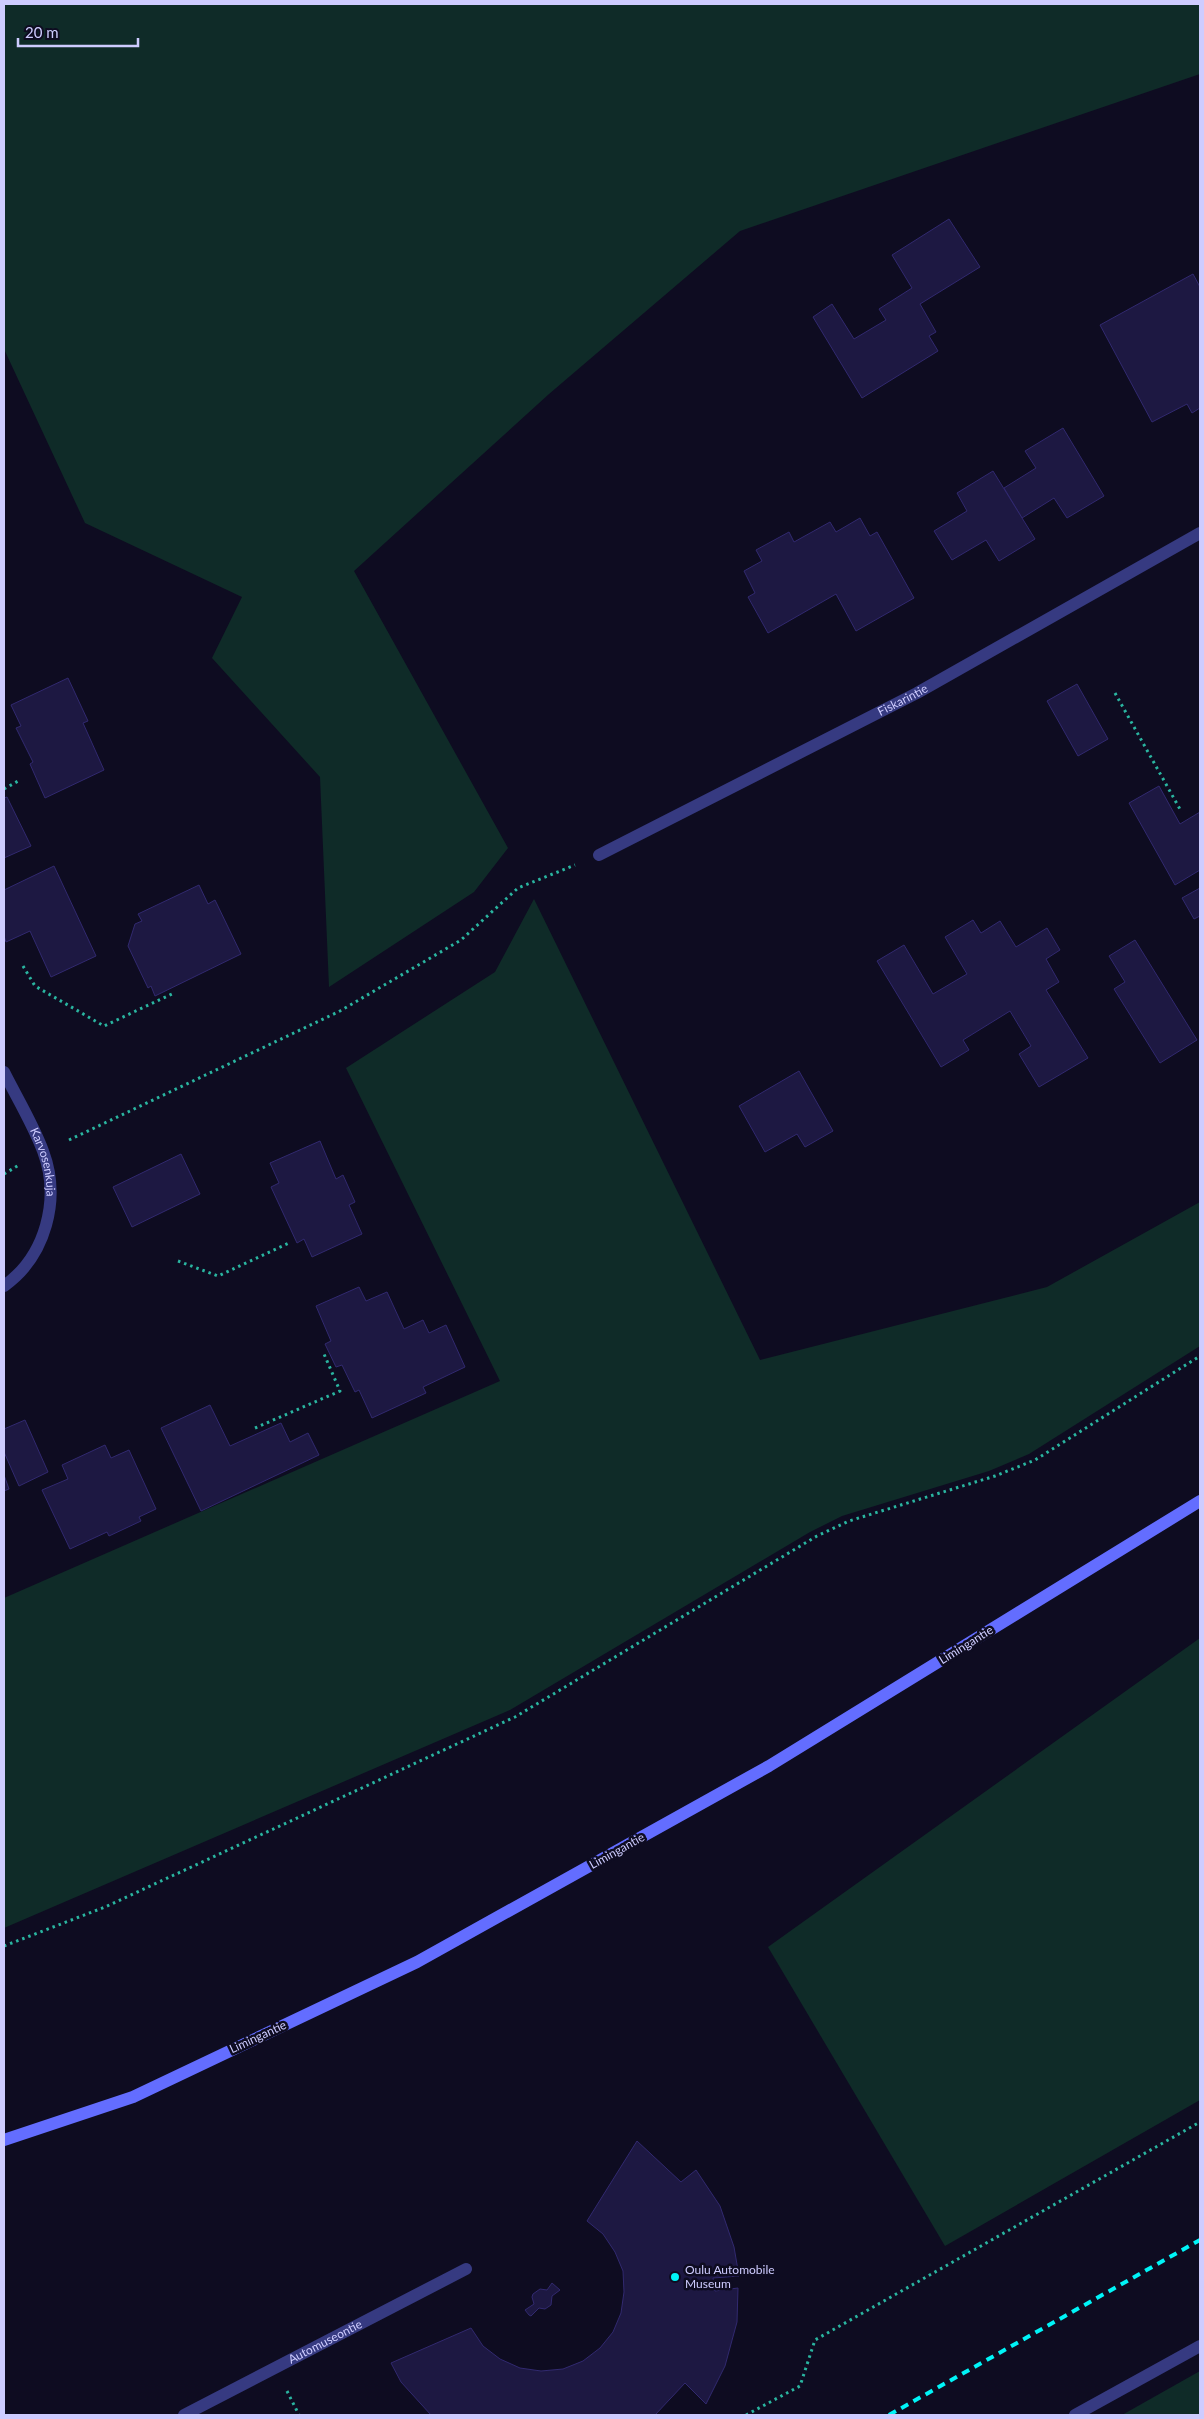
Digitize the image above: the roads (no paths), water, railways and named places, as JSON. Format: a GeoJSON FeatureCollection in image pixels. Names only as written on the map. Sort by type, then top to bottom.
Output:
{"type":"FeatureCollection","features":[{"type":"Feature","properties":{"kind":"main road","name":"Limingantie"},"geometry":{"type":"LineString","coordinates":[[4,2140],[132,2097],[417,1962],[769,1766],[1200,1501]]}},
{"type":"Feature","properties":{"kind":"street","name":"Fiskarintie"},"geometry":{"type":"LineString","coordinates":[[599,855],[917,693],[1200,533]]}},
{"type":"Feature","properties":{"kind":"street","name":"Karvosenkuja"},"geometry":{"type":"LineString","coordinates":[[4,1072],[43,1152],[49,1178],[50,1206],[46,1229],[32,1256],[19,1275],[4,1286]]}},
{"type":"Feature","properties":{"kind":"street","name":"Automuseontie"},"geometry":{"type":"LineString","coordinates":[[184,2415],[466,2269]]}},
{"type":"Feature","properties":{"kind":"street"},"geometry":{"type":"LineString","coordinates":[[1075,2415],[1200,2346]]}},
{"type":"Feature","properties":{"kind":"railway"},"geometry":{"type":"LineString","coordinates":[[889,2415],[1200,2240]]}},
{"type":"Feature","properties":{"kind":"place","name":"Oulu Automobile Museum"},"geometry":{"type":"Point","coordinates":[675,2277]}}]}
